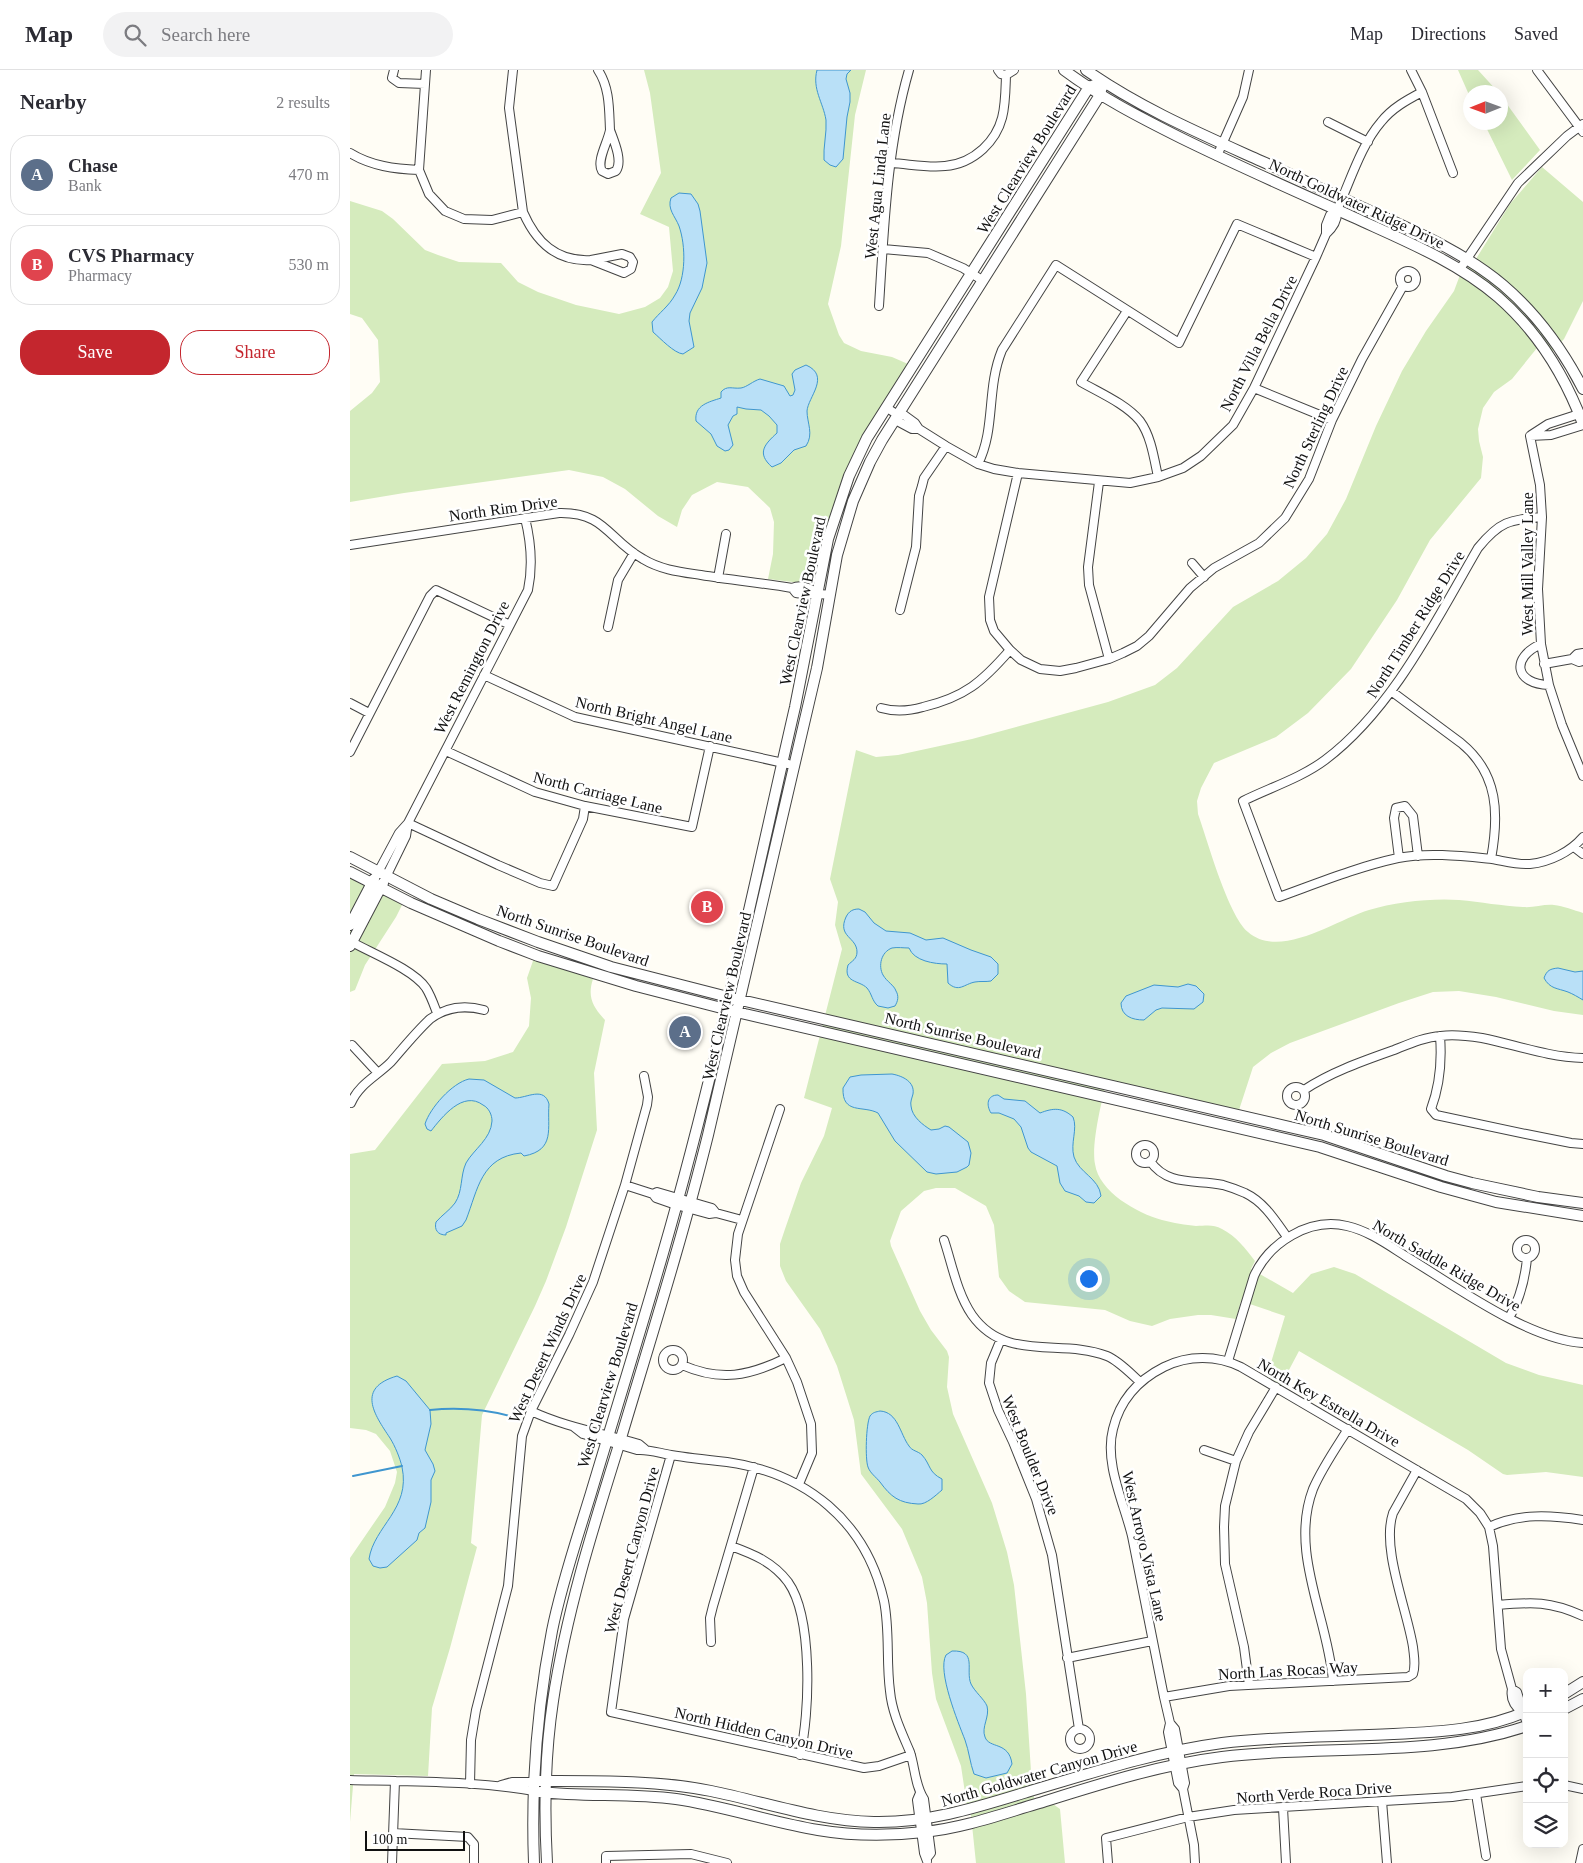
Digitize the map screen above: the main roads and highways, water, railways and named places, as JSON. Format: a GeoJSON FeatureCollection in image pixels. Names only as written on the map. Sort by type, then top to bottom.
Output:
{"type":"FeatureCollection","features":[{"type":"Feature","properties":{"kind":"water"},"geometry":{"type":"Polygon","coordinates":[[[817,70],[851,70],[847,74],[846,79],[850,93],[850,102],[843,159],[836,167],[824,160],[826,120],[817,89],[817,70]]]}},
{"type":"Feature","properties":{"kind":"water"},"geometry":{"type":"Polygon","coordinates":[[[679,193],[691,194],[698,204],[707,263],[702,288],[690,313],[689,321],[694,347],[683,354],[672,348],[653,332],[652,322],[673,299],[679,288],[683,271],[683,243],[679,226],[670,206],[671,198],[679,193]]]}},
{"type":"Feature","properties":{"kind":"water"},"geometry":{"type":"Polygon","coordinates":[[[806,365],[817,375],[818,381],[807,411],[810,437],[806,446],[794,450],[781,463],[772,467],[764,457],[763,453],[766,445],[777,433],[777,425],[761,410],[737,407],[737,414],[733,416],[728,425],[733,445],[729,450],[725,451],[717,446],[711,434],[696,421],[697,411],[703,405],[721,398],[723,390],[743,387],[760,379],[784,386],[790,396],[793,395],[795,390],[792,374],[795,370],[806,365]]]}},
{"type":"Feature","properties":{"kind":"water"},"geometry":{"type":"Polygon","coordinates":[[[859,909],[886,931],[910,933],[926,940],[943,938],[991,957],[998,964],[998,974],[991,981],[975,982],[958,988],[948,983],[947,964],[920,959],[909,948],[892,948],[883,956],[881,971],[895,989],[898,995],[897,1000],[895,1006],[888,1008],[878,1006],[867,988],[850,978],[847,971],[848,965],[855,958],[857,952],[854,943],[844,929],[844,924],[850,912],[859,909]]]}},
{"type":"Feature","properties":{"kind":"water"},"geometry":{"type":"Polygon","coordinates":[[[1558,968],[1575,972],[1583,971],[1583,1000],[1554,988],[1546,982],[1544,978],[1548,972],[1551,969],[1558,968]]]}},
{"type":"Feature","properties":{"kind":"water"},"geometry":{"type":"Polygon","coordinates":[[[1188,984],[1196,986],[1204,994],[1203,1002],[1194,1009],[1162,1008],[1156,1010],[1144,1020],[1131,1018],[1125,1014],[1121,1007],[1121,1003],[1126,996],[1154,985],[1178,987],[1188,984]]]}},
{"type":"Feature","properties":{"kind":"water"},"geometry":{"type":"Polygon","coordinates":[[[892,1074],[904,1078],[912,1086],[912,1110],[921,1123],[931,1130],[945,1126],[949,1127],[968,1142],[971,1153],[967,1167],[957,1172],[936,1174],[927,1172],[895,1141],[878,1113],[854,1108],[846,1102],[843,1088],[850,1077],[892,1074]]]}},
{"type":"Feature","properties":{"kind":"water"},"geometry":{"type":"Polygon","coordinates":[[[469,1079],[484,1080],[515,1098],[535,1094],[543,1095],[549,1104],[548,1137],[541,1149],[534,1153],[524,1156],[521,1153],[508,1156],[497,1161],[489,1168],[478,1186],[462,1226],[443,1235],[436,1230],[436,1222],[453,1206],[458,1198],[466,1163],[489,1133],[492,1119],[490,1112],[485,1106],[475,1101],[468,1101],[454,1107],[431,1131],[427,1129],[425,1124],[442,1097],[462,1081],[469,1079]]]}},
{"type":"Feature","properties":{"kind":"water"},"geometry":{"type":"Polygon","coordinates":[[[994,1095],[1004,1099],[1025,1101],[1040,1113],[1057,1109],[1065,1111],[1073,1117],[1075,1126],[1074,1157],[1080,1167],[1097,1185],[1101,1196],[1094,1203],[1086,1202],[1079,1196],[1065,1191],[1060,1183],[1057,1166],[1031,1152],[1021,1127],[1014,1119],[999,1113],[991,1113],[988,1101],[994,1095]]]}},
{"type":"Feature","properties":{"kind":"water"},"geometry":{"type":"Polygon","coordinates":[[[397,1376],[406,1381],[430,1410],[431,1424],[425,1450],[435,1471],[431,1480],[431,1502],[425,1528],[419,1533],[417,1540],[387,1567],[380,1568],[373,1566],[369,1559],[372,1547],[397,1506],[403,1482],[399,1456],[374,1411],[372,1402],[376,1387],[384,1381],[397,1376]]]}},
{"type":"Feature","properties":{"kind":"water"},"geometry":{"type":"Polygon","coordinates":[[[880,1411],[886,1412],[895,1419],[910,1448],[922,1455],[932,1471],[942,1479],[942,1490],[928,1501],[921,1504],[901,1501],[888,1492],[869,1469],[866,1449],[869,1420],[872,1414],[880,1411]]]}},
{"type":"Feature","properties":{"kind":"water"},"geometry":{"type":"Polygon","coordinates":[[[952,1651],[960,1652],[968,1657],[971,1684],[984,1701],[988,1710],[984,1729],[985,1737],[987,1741],[1007,1752],[1012,1764],[1007,1773],[986,1778],[974,1774],[946,1684],[944,1663],[946,1655],[952,1651]]]}},
{"type":"Feature","properties":{"kind":"waterway"},"geometry":{"type":"LineString","coordinates":[[430,1410],[474,1410],[517,1418]]}},
{"type":"Feature","properties":{"kind":"waterway"},"geometry":{"type":"LineString","coordinates":[[353,1476],[402,1466]]}},
{"type":"Feature","properties":{"kind":"place","name":"CVS Pharmacy"},"geometry":{"type":"Point","coordinates":[707,907]}},
{"type":"Feature","properties":{"kind":"place","name":"Chase"},"geometry":{"type":"Point","coordinates":[685,1032]}}]}
